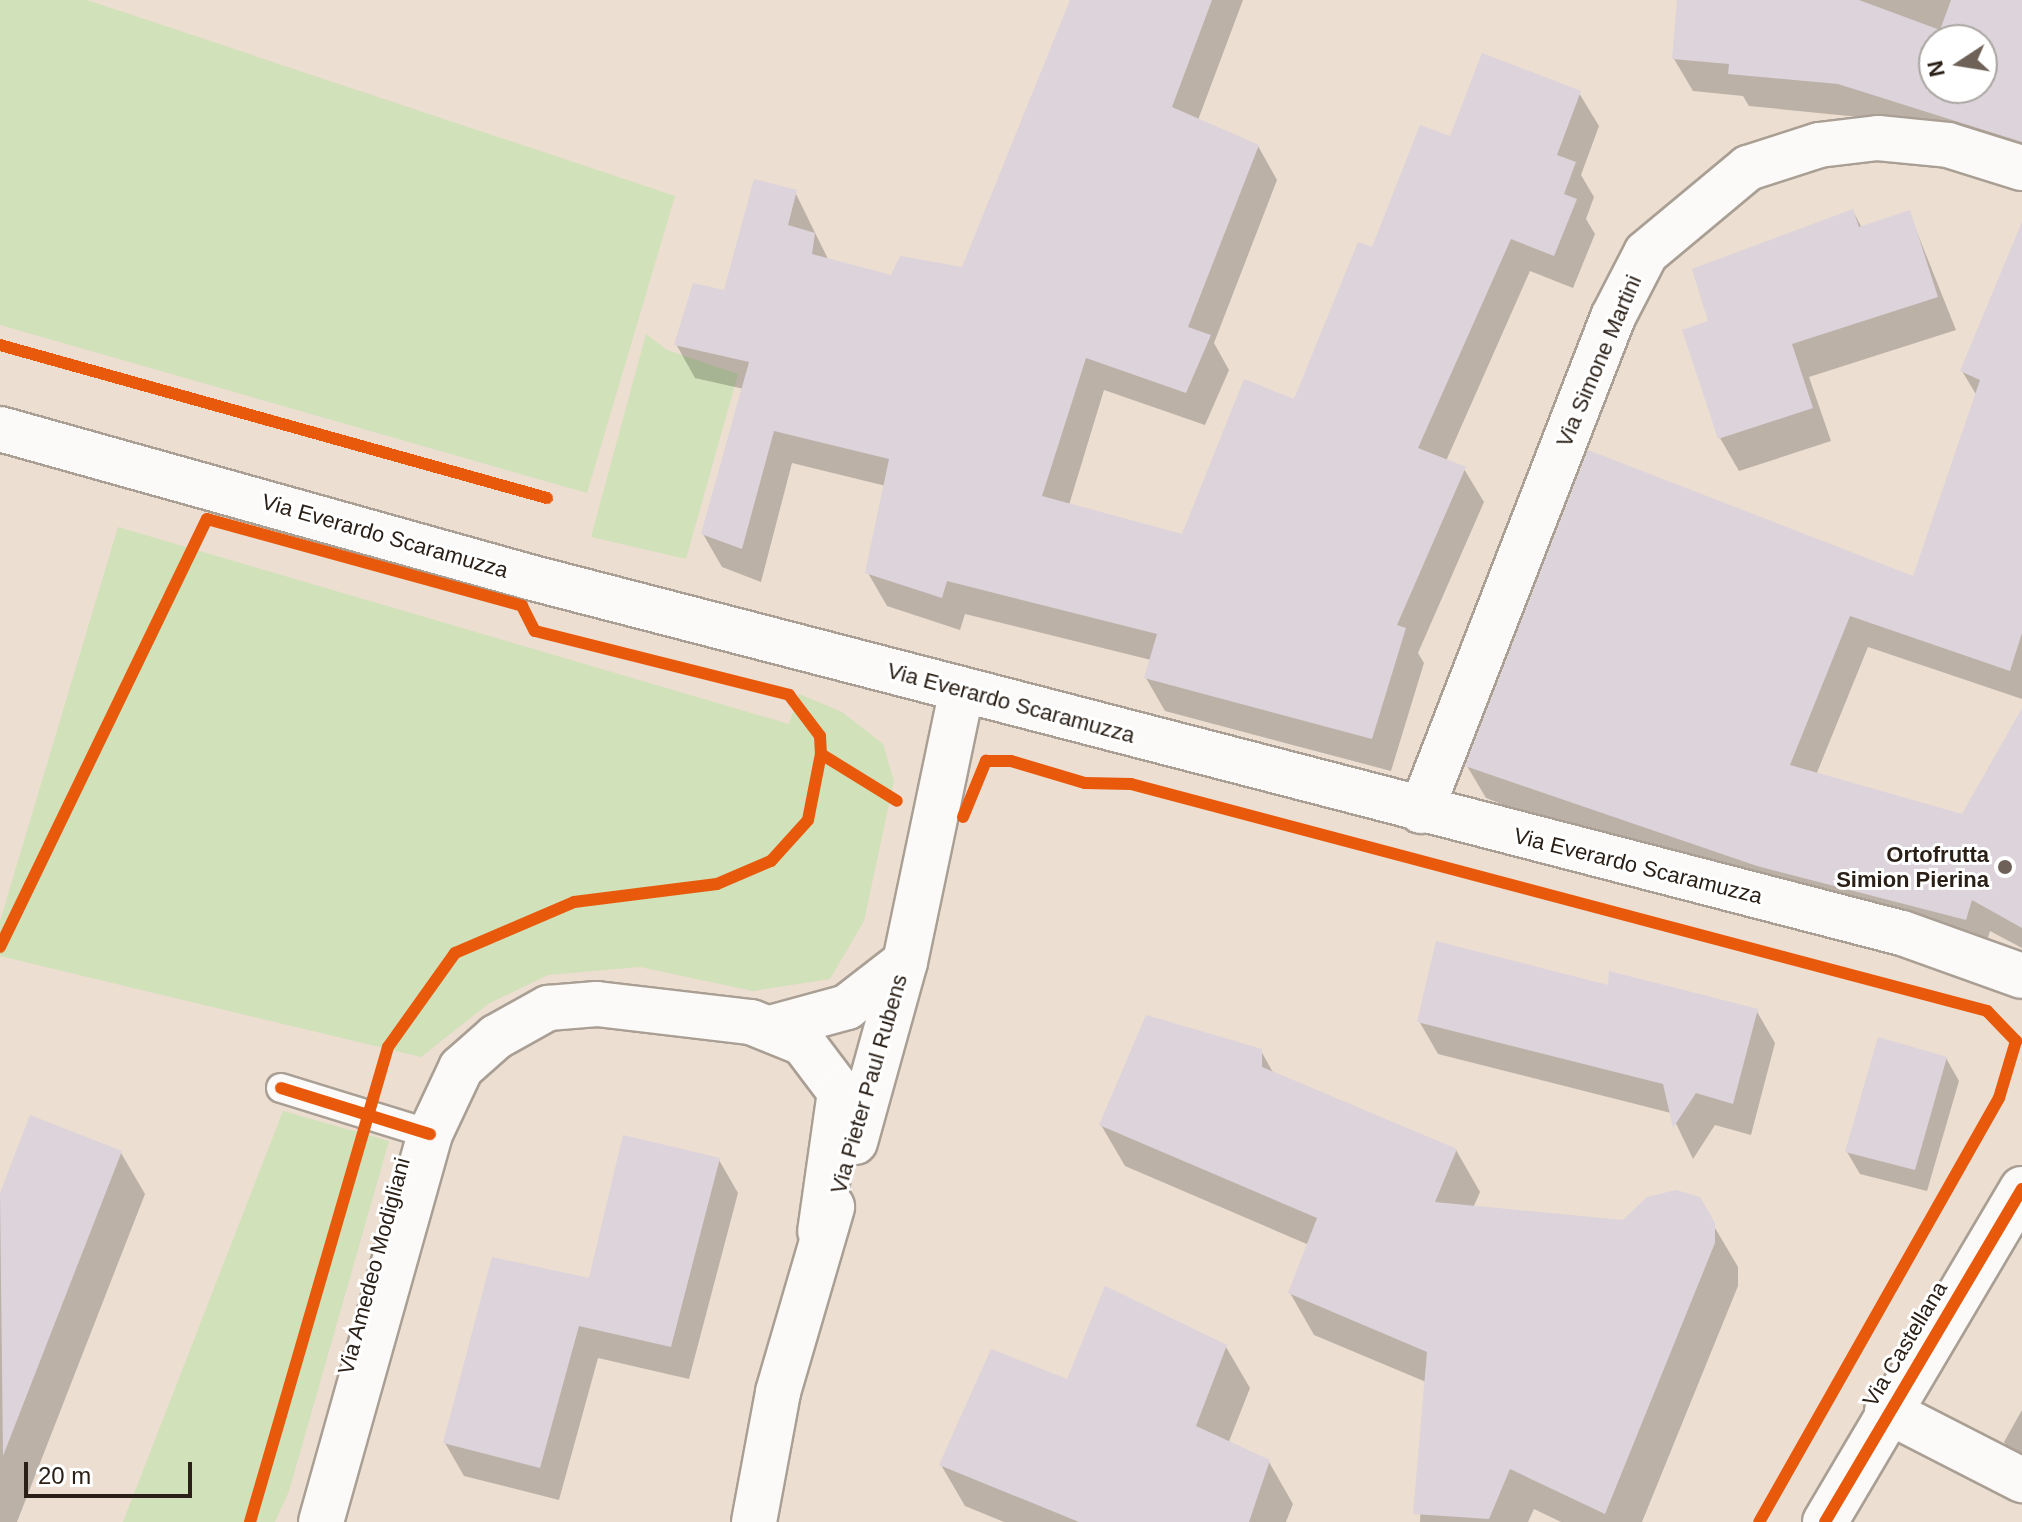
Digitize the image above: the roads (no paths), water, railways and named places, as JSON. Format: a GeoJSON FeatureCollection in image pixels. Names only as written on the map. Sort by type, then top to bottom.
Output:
{"type":"FeatureCollection","features":[{"type":"Feature","properties":{"kind":"street","name":"Via Simone Martini"},"geometry":{"type":"LineString","coordinates":[[1421,811],[1613,317],[1646,253],[1748,168],[1819,145],[1878,138],[1948,145],[2022,168]]}},
{"type":"Feature","properties":{"kind":"street","name":"Via Everardo Scaramuzza"},"geometry":{"type":"LineString","coordinates":[[0,429],[962,690],[1902,933],[2022,976]]}},
{"type":"Feature","properties":{"kind":"street","name":"Via Pieter Paul Rubens"},"geometry":{"type":"LineString","coordinates":[[754,1522],[820,1232],[844,1182],[905,962],[962,690]]}},
{"type":"Feature","properties":{"kind":"street","name":"Via Amedeo Modigliani"},"geometry":{"type":"LineString","coordinates":[[321,1522],[430,1134],[461,1068],[496,1037],[548,1008],[597,1004],[774,1027],[847,1007],[905,962]]}},
{"type":"Feature","properties":{"kind":"street","name":"Via Amedeo Modigliani"},"geometry":{"type":"LineString","coordinates":[[774,1027],[824,1063],[840,1092],[820,1232]]}},
{"type":"Feature","properties":{"kind":"street","name":"Via Castellana"},"geometry":{"type":"LineString","coordinates":[[1825,1522],[1887,1411],[2022,1189]]}},
{"type":"Feature","properties":{"kind":"street"},"geometry":{"type":"LineString","coordinates":[[1887,1411],[2022,1480]]}},
{"type":"Feature","properties":{"kind":"lane"},"geometry":{"type":"LineString","coordinates":[[281,1088],[430,1134]]}},
{"type":"Feature","properties":{"kind":"place","name":"Ortofrutta Simion Pierina"},"geometry":{"type":"Point","coordinates":[2005,867]}}]}
